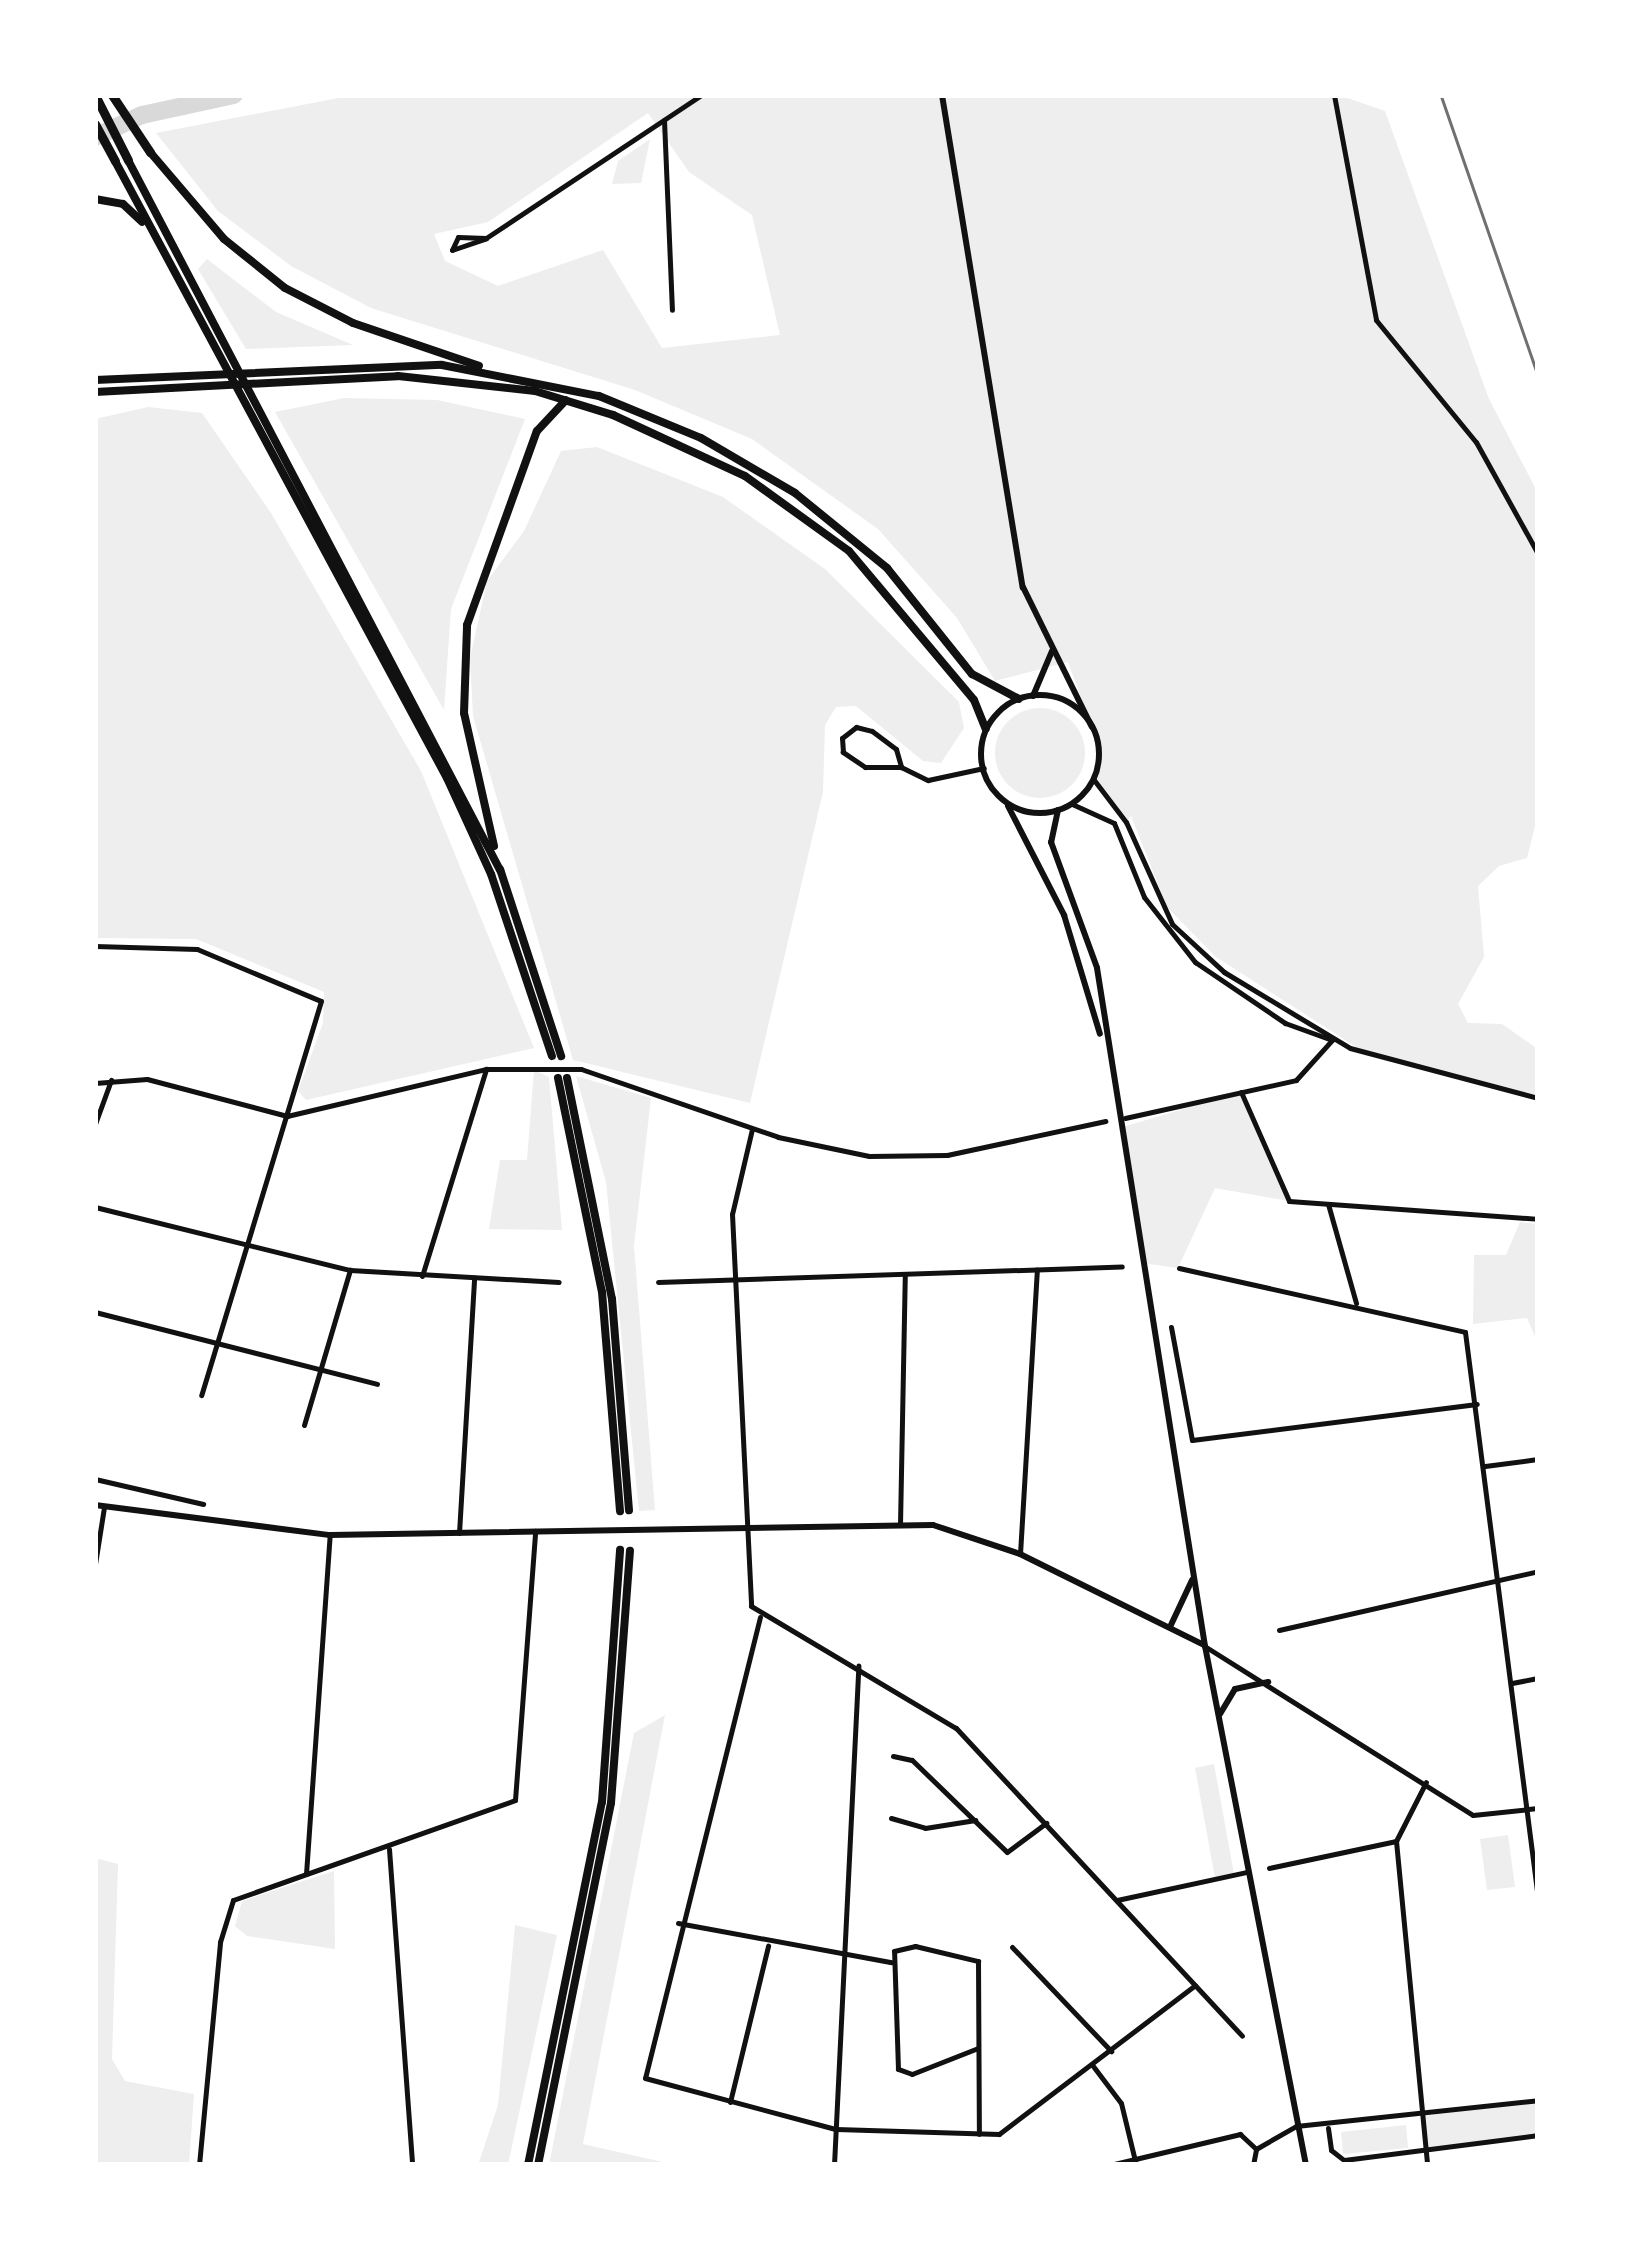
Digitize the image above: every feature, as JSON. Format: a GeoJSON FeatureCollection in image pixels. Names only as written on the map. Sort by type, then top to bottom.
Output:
{"type":"FeatureCollection","features":[{"type":"Feature","properties":{"kind":"highway"},"geometry":{"type":"LineString","coordinates":[[113,98],[150,152],[224,240],[286,288],[385,336],[498,372],[618,402],[750,464],[860,542],[961,663],[1020,699]]}},
{"type":"Feature","properties":{"kind":"highway"},"geometry":{"type":"LineString","coordinates":[[97,99],[500,870]]}},
{"type":"Feature","properties":{"kind":"highway"},"geometry":{"type":"LineString","coordinates":[[95,124],[447,778],[491,874],[556,1056],[500,870],[469,748],[465,638],[510,494],[544,419],[566,400]]}},
{"type":"Feature","properties":{"kind":"highway"},"geometry":{"type":"LineString","coordinates":[[95,199],[123,204],[152,234]]}},
{"type":"Feature","properties":{"kind":"highway"},"geometry":{"type":"LineString","coordinates":[[95,380],[205,378],[397,364],[498,372]]}},
{"type":"Feature","properties":{"kind":"highway"},"geometry":{"type":"LineString","coordinates":[[95,392],[449,378],[566,400],[697,449],[849,551],[974,700],[986,730]]}},
{"type":"Feature","properties":{"kind":"highway"},"geometry":{"type":"LineString","coordinates":[[562,1078],[602,1292],[624,1510]]}},
{"type":"Feature","properties":{"kind":"highway"},"geometry":{"type":"LineString","coordinates":[[528,2165],[602,1802],[625,1550],[611,1803],[538,2165]]}},
{"type":"Feature","properties":{"kind":"main road"},"geometry":{"type":"LineString","coordinates":[[942,95],[1016,556],[1052,650],[1092,727],[1094,780],[1072,804],[1058,810],[1006,802]]}},
{"type":"Feature","properties":{"kind":"main road"},"geometry":{"type":"LineString","coordinates":[[1033,696],[1052,650]]}},
{"type":"Feature","properties":{"kind":"main road"},"geometry":{"type":"LineString","coordinates":[[1092,727],[1069,703],[1033,696],[1020,699],[986,730],[984,768],[1006,802],[1064,915],[1102,1040],[1218,1720],[1306,2165]]}},
{"type":"Feature","properties":{"kind":"main road"},"geometry":{"type":"LineString","coordinates":[[1058,810],[1052,842],[1097,968],[1102,1040]]}},
{"type":"Feature","properties":{"kind":"main road"},"geometry":{"type":"LineString","coordinates":[[95,1504],[330,1535],[900,1525],[955,1529],[1020,1554],[1205,1646]]}},
{"type":"Feature","properties":{"kind":"main road"},"geometry":{"type":"LineString","coordinates":[[1170,1628],[1193,1574]]}},
{"type":"Feature","properties":{"kind":"main road"},"geometry":{"type":"LineString","coordinates":[[1218,1720],[1235,1689],[1268,1682]]}},
{"type":"Feature","properties":{"kind":"street"},"geometry":{"type":"LineString","coordinates":[[486,238],[458,237],[452,250],[463,252],[486,238],[701,95]]}},
{"type":"Feature","properties":{"kind":"street"},"geometry":{"type":"LineString","coordinates":[[1334,95],[1376,320],[1476,442],[1538,554]]}},
{"type":"Feature","properties":{"kind":"street"},"geometry":{"type":"LineString","coordinates":[[664,120],[672,310]]}},
{"type":"Feature","properties":{"kind":"street"},"geometry":{"type":"LineString","coordinates":[[902,767],[896,749],[872,731],[856,727],[842,738],[844,752],[865,767],[902,767],[940,780],[984,768]]}},
{"type":"Feature","properties":{"kind":"street"},"geometry":{"type":"LineString","coordinates":[[1094,780],[1126,822],[1140,862],[1189,944],[1332,1040]]}},
{"type":"Feature","properties":{"kind":"street"},"geometry":{"type":"LineString","coordinates":[[1072,804],[1114,823],[1156,917],[1195,962],[1285,1022],[1421,1073],[1538,1098]]}},
{"type":"Feature","properties":{"kind":"street"},"geometry":{"type":"LineString","coordinates":[[95,946],[197,950],[316,993],[322,1007],[201,1395]]}},
{"type":"Feature","properties":{"kind":"street"},"geometry":{"type":"LineString","coordinates":[[1124,1118],[1308,1074],[1332,1040]]}},
{"type":"Feature","properties":{"kind":"street"},"geometry":{"type":"LineString","coordinates":[[422,1276],[486,1069]]}},
{"type":"Feature","properties":{"kind":"street"},"geometry":{"type":"LineString","coordinates":[[95,1083],[159,1081],[287,1116],[486,1069],[581,1069],[752,1129],[898,1158],[991,1148],[1105,1122]]}},
{"type":"Feature","properties":{"kind":"street"},"geometry":{"type":"LineString","coordinates":[[95,1124],[111,1080]]}},
{"type":"Feature","properties":{"kind":"street"},"geometry":{"type":"LineString","coordinates":[[1241,1092],[1287,1199],[1538,1218]]}},
{"type":"Feature","properties":{"kind":"street"},"geometry":{"type":"LineString","coordinates":[[752,1129],[732,1214],[748,1599],[760,1617],[858,1666],[956,1728],[1242,2036]]}},
{"type":"Feature","properties":{"kind":"street"},"geometry":{"type":"LineString","coordinates":[[1328,1204],[1356,1303]]}},
{"type":"Feature","properties":{"kind":"street"},"geometry":{"type":"LineString","coordinates":[[95,1207],[350,1270],[559,1282]]}},
{"type":"Feature","properties":{"kind":"street"},"geometry":{"type":"LineString","coordinates":[[658,1282],[1122,1267]]}},
{"type":"Feature","properties":{"kind":"street"},"geometry":{"type":"LineString","coordinates":[[1179,1268],[1458,1326],[1477,1404],[1538,1899]]}},
{"type":"Feature","properties":{"kind":"street"},"geometry":{"type":"LineString","coordinates":[[304,1425],[350,1270]]}},
{"type":"Feature","properties":{"kind":"street"},"geometry":{"type":"LineString","coordinates":[[1020,1554],[1038,1270]]}},
{"type":"Feature","properties":{"kind":"street"},"geometry":{"type":"LineString","coordinates":[[900,1525],[904,1274]]}},
{"type":"Feature","properties":{"kind":"street"},"geometry":{"type":"LineString","coordinates":[[459,1533],[474,1277]]}},
{"type":"Feature","properties":{"kind":"street"},"geometry":{"type":"LineString","coordinates":[[95,1312],[377,1384]]}},
{"type":"Feature","properties":{"kind":"street"},"geometry":{"type":"LineString","coordinates":[[1171,1327],[1192,1440],[1477,1404]]}},
{"type":"Feature","properties":{"kind":"street"},"geometry":{"type":"LineString","coordinates":[[1485,1466],[1538,1460]]}},
{"type":"Feature","properties":{"kind":"street"},"geometry":{"type":"LineString","coordinates":[[95,1478],[203,1504]]}},
{"type":"Feature","properties":{"kind":"street"},"geometry":{"type":"LineString","coordinates":[[95,1564],[104,1507]]}},
{"type":"Feature","properties":{"kind":"street"},"geometry":{"type":"LineString","coordinates":[[200,2165],[228,1906],[306,1874],[389,1848],[516,1800],[535,1531]]}},
{"type":"Feature","properties":{"kind":"street"},"geometry":{"type":"LineString","coordinates":[[306,1874],[330,1535]]}},
{"type":"Feature","properties":{"kind":"street"},"geometry":{"type":"LineString","coordinates":[[1279,1630],[1538,1572]]}},
{"type":"Feature","properties":{"kind":"street"},"geometry":{"type":"LineString","coordinates":[[760,1617],[643,2072],[730,2102],[836,2128],[1007,2132],[1195,1986]]}},
{"type":"Feature","properties":{"kind":"street"},"geometry":{"type":"LineString","coordinates":[[1205,1646],[1477,1816],[1538,1808]]}},
{"type":"Feature","properties":{"kind":"street"},"geometry":{"type":"LineString","coordinates":[[834,2165],[858,1666]]}},
{"type":"Feature","properties":{"kind":"street"},"geometry":{"type":"LineString","coordinates":[[1512,1682],[1538,1678]]}},
{"type":"Feature","properties":{"kind":"street"},"geometry":{"type":"LineString","coordinates":[[893,1756],[912,1760],[1010,1853],[1046,1823]]}},
{"type":"Feature","properties":{"kind":"street"},"geometry":{"type":"LineString","coordinates":[[1426,1782],[1396,1841],[1427,2165]]}},
{"type":"Feature","properties":{"kind":"street"},"geometry":{"type":"LineString","coordinates":[[890,1818],[937,1828],[974,1820]]}},
{"type":"Feature","properties":{"kind":"street"},"geometry":{"type":"LineString","coordinates":[[1269,1868],[1396,1841]]}},
{"type":"Feature","properties":{"kind":"street"},"geometry":{"type":"LineString","coordinates":[[389,1848],[412,2165]]}},
{"type":"Feature","properties":{"kind":"street"},"geometry":{"type":"LineString","coordinates":[[1116,1900],[1246,1872]]}},
{"type":"Feature","properties":{"kind":"street"},"geometry":{"type":"LineString","coordinates":[[678,1924],[842,1960],[892,1962]]}},
{"type":"Feature","properties":{"kind":"street"},"geometry":{"type":"LineString","coordinates":[[978,2048],[912,2074],[898,2069],[892,1962],[903,1945],[978,1961],[979,2134]]}},
{"type":"Feature","properties":{"kind":"street"},"geometry":{"type":"LineString","coordinates":[[730,2102],[768,1946]]}},
{"type":"Feature","properties":{"kind":"street"},"geometry":{"type":"LineString","coordinates":[[1012,1947],[1111,2051]]}},
{"type":"Feature","properties":{"kind":"street"},"geometry":{"type":"LineString","coordinates":[[1093,2066],[1121,2103],[1136,2165]]}},
{"type":"Feature","properties":{"kind":"street"},"geometry":{"type":"LineString","coordinates":[[1252,2165],[1256,2149],[1296,2126],[1328,2128],[1538,2100]]}},
{"type":"Feature","properties":{"kind":"street"},"geometry":{"type":"LineString","coordinates":[[1328,2128],[1331,2150],[1344,2160],[1538,2135]]}},
{"type":"Feature","properties":{"kind":"street"},"geometry":{"type":"LineString","coordinates":[[1110,2165],[1134,2156],[1240,2134],[1256,2149]]}},
{"type":"Feature","properties":{"kind":"shaded area"},"geometry":{"type":"Polygon","coordinates":[[[354,95],[1339,95],[1385,111],[1489,399],[1538,493],[1538,814],[1527,858],[1499,866],[1478,886],[1484,957],[1458,1004],[1468,1023],[1502,1024],[1538,1049],[1538,1098],[1370,1056],[1216,957],[1167,907],[1131,816],[1126,822],[1094,780],[1098,744],[1068,662],[995,681],[957,618],[878,529],[752,439],[635,390],[371,308],[291,266],[218,211],[156,133],[354,95]],[[648,113],[488,222],[434,234],[445,261],[498,286],[603,250],[662,348],[780,335],[752,215],[689,172],[648,113]]]}},
{"type":"Feature","properties":{"kind":"shaded area"},"geometry":{"type":"Polygon","coordinates":[[[650,139],[641,183],[612,184],[618,161],[650,139]]]}},
{"type":"Feature","properties":{"kind":"shaded area"},"geometry":{"type":"Polygon","coordinates":[[[207,259],[276,312],[353,345],[246,349],[198,269],[207,259]]]}},
{"type":"Feature","properties":{"kind":"shaded area"},"geometry":{"type":"Polygon","coordinates":[[[344,398],[437,400],[525,419],[451,609],[444,710],[275,412],[344,398]]]}},
{"type":"Feature","properties":{"kind":"shaded area"},"geometry":{"type":"Polygon","coordinates":[[[148,407],[202,413],[271,513],[421,771],[534,1048],[306,1100],[298,1091],[323,1023],[324,992],[196,939],[98,938],[95,419],[148,407]]]}},
{"type":"Feature","properties":{"kind":"shaded area"},"geometry":{"type":"Polygon","coordinates":[[[597,447],[723,497],[825,569],[959,702],[964,728],[941,763],[923,761],[856,706],[836,707],[825,725],[823,792],[750,1103],[573,1060],[473,716],[470,658],[487,581],[524,531],[561,451],[597,447]]]}},
{"type":"Feature","properties":{"kind":"shaded area"},"geometry":{"type":"Polygon","coordinates":[[[1040,708],[1072,721],[1085,753],[1072,785],[1040,798],[1008,785],[995,753],[1008,721],[1040,708]]]}},
{"type":"Feature","properties":{"kind":"shaded area"},"geometry":{"type":"Polygon","coordinates":[[[534,1070],[549,1077],[562,1230],[489,1229],[500,1160],[527,1160],[534,1070]]]}},
{"type":"Feature","properties":{"kind":"shaded area"},"geometry":{"type":"Polygon","coordinates":[[[576,1076],[651,1098],[634,1246],[655,1510],[639,1511],[606,1182],[576,1076]]]}},
{"type":"Feature","properties":{"kind":"shaded area"},"geometry":{"type":"Polygon","coordinates":[[[1241,1092],[1289,1201],[1215,1188],[1178,1268],[1142,1263],[1119,1128],[1241,1092]]]}},
{"type":"Feature","properties":{"kind":"shaded area"},"geometry":{"type":"Polygon","coordinates":[[[1520,1222],[1538,1224],[1538,1344],[1527,1318],[1473,1324],[1474,1255],[1506,1255],[1520,1222]]]}},
{"type":"Feature","properties":{"kind":"shaded area"},"geometry":{"type":"Polygon","coordinates":[[[665,1715],[583,2144],[676,2165],[549,2165],[634,1733],[665,1715]]]}},
{"type":"Feature","properties":{"kind":"shaded area"},"geometry":{"type":"Polygon","coordinates":[[[1214,1764],[1234,1874],[1215,1878],[1195,1768],[1214,1764]]]}},
{"type":"Feature","properties":{"kind":"shaded area"},"geometry":{"type":"Polygon","coordinates":[[[1508,1835],[1515,1887],[1487,1890],[1480,1839],[1508,1835]]]}},
{"type":"Feature","properties":{"kind":"shaded area"},"geometry":{"type":"Polygon","coordinates":[[[95,1858],[118,1864],[112,2059],[125,2081],[194,2094],[189,2165],[95,2165],[95,1858]]]}},
{"type":"Feature","properties":{"kind":"shaded area"},"geometry":{"type":"Polygon","coordinates":[[[334,1871],[335,1949],[247,1936],[235,1926],[242,1901],[334,1871]]]}},
{"type":"Feature","properties":{"kind":"shaded area"},"geometry":{"type":"Polygon","coordinates":[[[515,1925],[557,1935],[508,2165],[478,2165],[498,2105],[515,1925]]]}},
{"type":"Feature","properties":{"kind":"shaded area"},"geometry":{"type":"Polygon","coordinates":[[[1538,2100],[1538,2135],[1426,2150],[1423,2116],[1538,2100]]]}},
{"type":"Feature","properties":{"kind":"shaded area"},"geometry":{"type":"Polygon","coordinates":[[[1406,2125],[1408,2148],[1343,2154],[1341,2132],[1406,2125]]]}},
{"type":"Feature","properties":{"kind":"waterway"},"geometry":{"type":"LineString","coordinates":[[95,137],[142,115],[234,95]]}},
{"type":"Feature","properties":{"kind":"railway"},"geometry":{"type":"LineString","coordinates":[[1441,95],[1538,375]]}}]}
